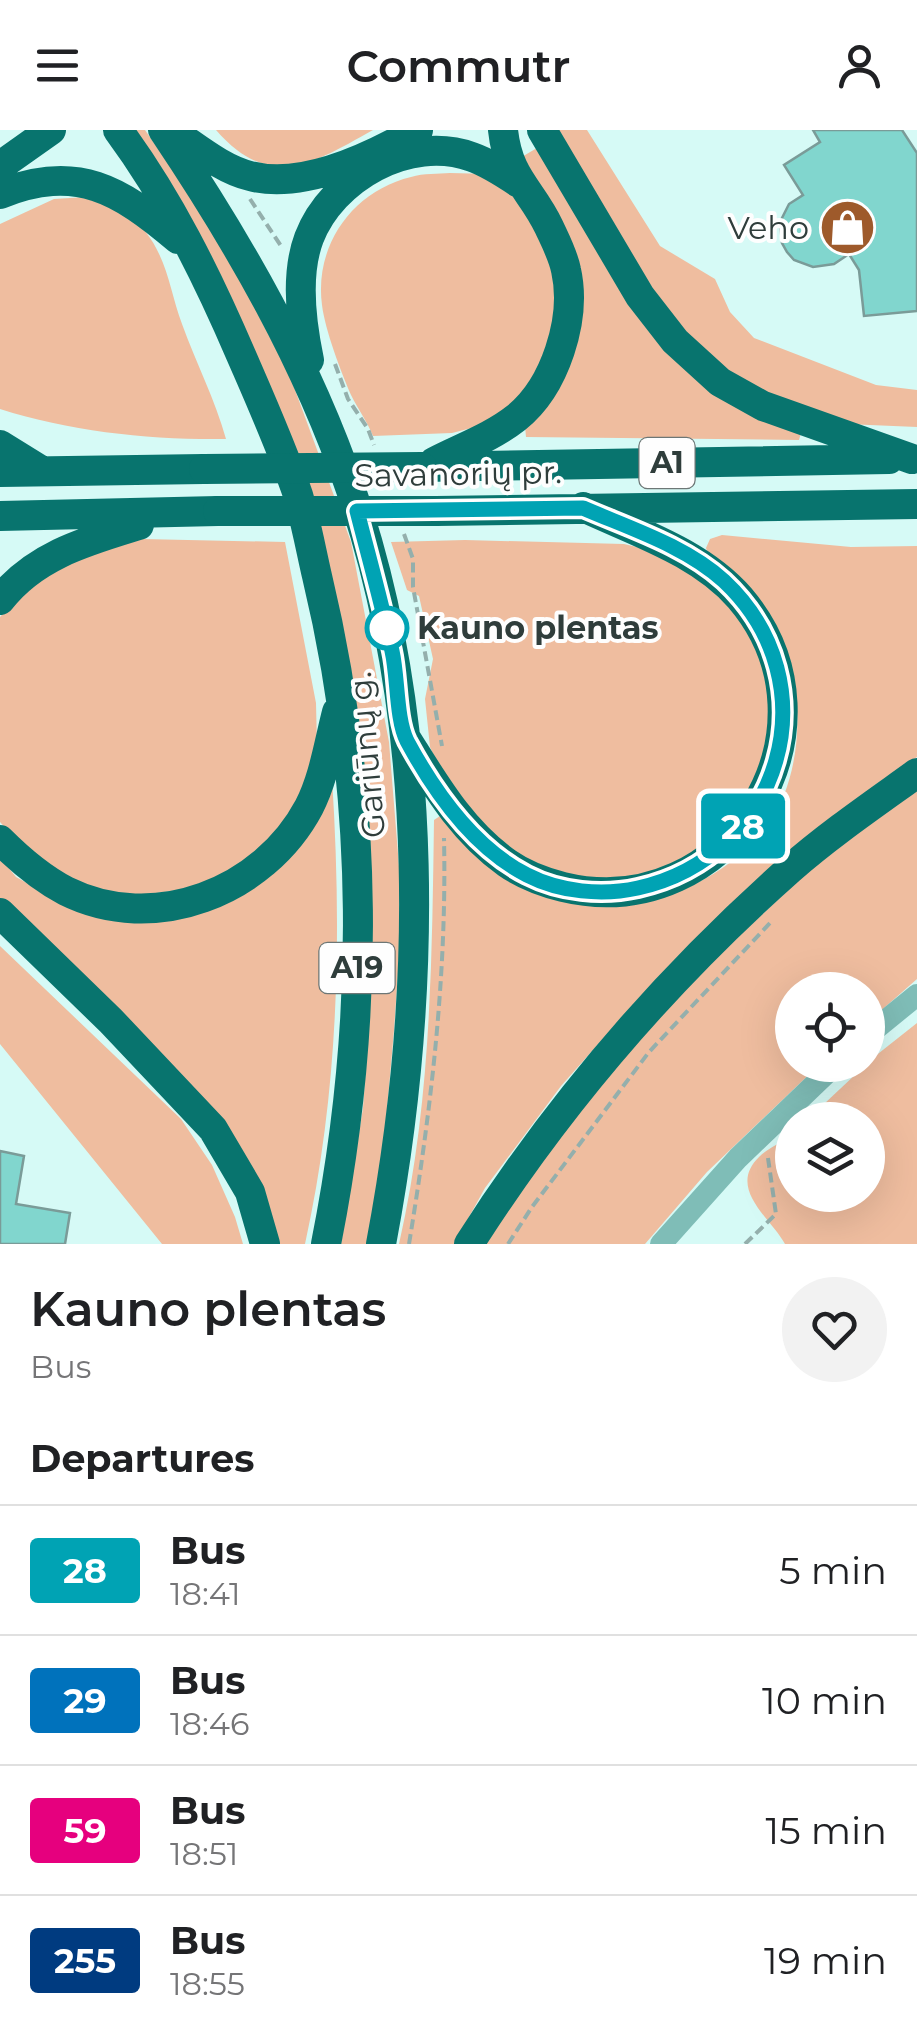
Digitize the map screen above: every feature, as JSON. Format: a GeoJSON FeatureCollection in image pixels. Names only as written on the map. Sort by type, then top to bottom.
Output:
{"type":"FeatureCollection","features":[{"type":"Feature","properties":{"kind":"highway"},"geometry":{"type":"LineString","coordinates":[[0,166],[51,130]]}},
{"type":"Feature","properties":{"kind":"highway","name":"A19"},"geometry":{"type":"LineString","coordinates":[[118,130],[193,251]]}},
{"type":"Feature","properties":{"kind":"highway"},"geometry":{"type":"LineString","coordinates":[[166,130],[229,168],[271,178],[326,169],[408,136]]}},
{"type":"Feature","properties":{"kind":"highway","name":"Gariūnų g."},"geometry":{"type":"LineString","coordinates":[[166,130],[259,282],[316,398],[352,492],[393,654],[405,737],[414,901],[413,990],[407,1078],[381,1244]]}},
{"type":"Feature","properties":{"kind":"highway"},"geometry":{"type":"LineString","coordinates":[[422,467],[497,432],[519,416],[544,389],[556,361],[564,326],[566,272],[547,222],[519,184],[503,130]]}},
{"type":"Feature","properties":{"kind":"highway"},"geometry":{"type":"LineString","coordinates":[[543,131],[640,296],[675,341],[720,382],[763,406],[914,459]]}},
{"type":"Feature","properties":{"kind":"highway"},"geometry":{"type":"LineString","coordinates":[[316,398],[302,326],[302,263],[308,240],[331,200],[408,136]]}},
{"type":"Feature","properties":{"kind":"highway"},"geometry":{"type":"LineString","coordinates":[[368,170],[401,157],[446,151],[470,156],[519,184]]}},
{"type":"Feature","properties":{"kind":"highway"},"geometry":{"type":"LineString","coordinates":[[0,194],[18,187],[57,182],[93,184],[117,192],[193,251]]}},
{"type":"Feature","properties":{"kind":"highway","name":"Gariūnų g."},"geometry":{"type":"LineString","coordinates":[[193,251],[264,406],[298,497],[342,692],[353,785],[360,911],[351,1085],[341,1170],[326,1244]]}},
{"type":"Feature","properties":{"kind":"highway"},"geometry":{"type":"LineString","coordinates":[[0,445],[42,471]]}},
{"type":"Feature","properties":{"kind":"highway","name":"Savanorių pr."},"geometry":{"type":"LineString","coordinates":[[0,472],[914,459]]}},
{"type":"Feature","properties":{"kind":"highway","name":"Savanorių pr."},"geometry":{"type":"LineString","coordinates":[[0,516],[917,504]]}},
{"type":"Feature","properties":{"kind":"highway"},"geometry":{"type":"LineString","coordinates":[[405,737],[454,814],[475,837],[508,864],[554,885],[601,892],[625,891],[671,878],[710,857],[746,822],[770,780],[782,729],[779,675],[765,634],[740,598],[703,565],[583,508]]}},
{"type":"Feature","properties":{"kind":"highway"},"geometry":{"type":"LineString","coordinates":[[0,600],[24,574],[73,546],[174,514]]}},
{"type":"Feature","properties":{"kind":"highway"},"geometry":{"type":"LineString","coordinates":[[0,840],[44,878],[92,901],[128,908],[156,908],[212,895],[261,864],[292,833],[319,786],[342,692]]}},
{"type":"Feature","properties":{"kind":"highway"},"geometry":{"type":"LineString","coordinates":[[469,1244],[576,1094],[677,981],[790,870],[917,773]]}},
{"type":"Feature","properties":{"kind":"highway"},"geometry":{"type":"LineString","coordinates":[[0,912],[213,1129],[250,1192],[265,1244]]}},
{"type":"Feature","properties":{"kind":"street"},"geometry":{"type":"LineString","coordinates":[[885,1022],[917,995]]}},
{"type":"Feature","properties":{"kind":"street"},"geometry":{"type":"LineString","coordinates":[[661,1244],[764,1132],[817,1082]]}},
{"type":"Feature","properties":{"kind":"path"},"geometry":{"type":"LineString","coordinates":[[508,1244],[650,1052],[780,914]]}},
{"type":"Feature","properties":{"kind":"path"},"geometry":{"type":"LineString","coordinates":[[745,1244],[776,1214],[764,1132]]}},
{"type":"Feature","properties":{"kind":"shaded area"},"geometry":{"type":"Polygon","coordinates":[[[133,130],[145,130],[218,235],[291,379],[351,542],[389,742],[399,866],[394,1030],[384,1145],[368,1244],[341,1244],[363,1108],[370,1009],[321,542],[133,130]]]}},
{"type":"Feature","properties":{"kind":"shaded area"},"geometry":{"type":"Polygon","coordinates":[[[216,130],[373,130],[312,161],[274,166],[255,161],[216,130]]]}},
{"type":"Feature","properties":{"kind":"shaded area"},"geometry":{"type":"Polygon","coordinates":[[[553,130],[587,130],[660,246],[715,279],[730,312],[754,338],[876,385],[917,390],[917,427],[846,424],[809,414],[723,371],[659,307],[553,130]]]}},
{"type":"Feature","properties":{"kind":"shaded area"},"geometry":{"type":"Polygon","coordinates":[[[542,145],[621,282],[801,433],[799,440],[526,437],[525,426],[578,318],[520,158],[542,145]]]}},
{"type":"Feature","properties":{"kind":"shaded area"},"geometry":{"type":"Polygon","coordinates":[[[491,174],[523,201],[557,277],[556,327],[533,387],[487,424],[452,433],[373,436],[351,395],[326,326],[321,283],[324,262],[342,224],[372,194],[411,177],[491,174]]]}},
{"type":"Feature","properties":{"kind":"shaded area"},"geometry":{"type":"Polygon","coordinates":[[[86,197],[133,219],[153,242],[226,439],[112,433],[55,424],[0,409],[0,224],[54,199],[86,197]]]}},
{"type":"Feature","properties":{"kind":"shaded area"},"geometry":{"type":"Polygon","coordinates":[[[722,535],[851,547],[917,546],[917,757],[875,785],[639,998],[561,1086],[485,1188],[454,1244],[399,1244],[424,1086],[434,820],[443,814],[539,890],[577,903],[612,905],[672,893],[727,865],[751,845],[784,795],[797,728],[796,693],[776,628],[758,599],[736,574],[708,554],[710,539],[722,535]]]}},
{"type":"Feature","properties":{"kind":"shaded area"},"geometry":{"type":"Polygon","coordinates":[[[142,539],[285,542],[316,703],[317,746],[306,788],[271,845],[212,885],[130,897],[56,874],[0,822],[0,617],[24,590],[59,562],[142,539]]]}},
{"type":"Feature","properties":{"kind":"shaded area"},"geometry":{"type":"Polygon","coordinates":[[[391,542],[624,544],[667,554],[736,606],[771,684],[765,769],[711,843],[672,866],[630,879],[584,879],[539,869],[500,846],[443,778],[430,747],[425,699],[433,659],[419,596],[407,590],[391,542]]]}},
{"type":"Feature","properties":{"kind":"shaded area"},"geometry":{"type":"Polygon","coordinates":[[[332,778],[337,954],[325,1128],[305,1244],[273,1244],[265,1213],[0,900],[0,857],[16,877],[73,908],[191,915],[232,901],[267,876],[332,778]]]}},
{"type":"Feature","properties":{"kind":"shaded area"},"geometry":{"type":"Polygon","coordinates":[[[917,782],[917,979],[885,1007],[885,972],[775,972],[775,1082],[801,1082],[780,1102],[775,1102],[775,1107],[707,1172],[645,1244],[482,1244],[564,1123],[692,980],[836,845],[917,782]]]}},
{"type":"Feature","properties":{"kind":"shaded area"},"geometry":{"type":"Polygon","coordinates":[[[0,946],[181,1119],[212,1165],[243,1244],[162,1244],[0,1044],[0,946]]]}},
{"type":"Feature","properties":{"kind":"shaded area"},"geometry":{"type":"Polygon","coordinates":[[[917,1023],[917,1244],[785,1244],[754,1202],[747,1179],[751,1168],[775,1146],[775,1212],[885,1212],[885,1102],[826,1102],[847,1082],[885,1082],[885,1048],[917,1023]]]}},
{"type":"Feature","properties":{"kind":"building","name":"Veho"},"geometry":{"type":"Polygon","coordinates":[[[813,130],[902,130],[917,153],[917,311],[864,316],[859,270],[849,254],[834,264],[813,267],[794,260],[787,252],[780,222],[789,204],[803,195],[784,165],[820,142],[813,130]]]}},
{"type":"Feature","properties":{"kind":"building"},"geometry":{"type":"Polygon","coordinates":[[[0,1151],[24,1156],[16,1204],[70,1213],[65,1244],[0,1244],[0,1151]]]}},
{"type":"Feature","properties":{"kind":"bus line","name":"28"},"geometry":{"type":"LineString","coordinates":[[583,508],[679,551],[722,580],[765,634],[774,654],[782,701],[778,755],[760,803],[746,822],[730,840],[692,868],[625,891],[601,892],[554,885],[508,864],[454,814],[405,737],[393,654],[357,511],[583,508]]}},
{"type":"Feature","properties":{"kind":"place","name":"Veho"},"geometry":{"type":"Point","coordinates":[848,228]}},
{"type":"Feature","properties":{"kind":"place","name":"Kauno plentas"},"geometry":{"type":"Point","coordinates":[387,628]}}]}
